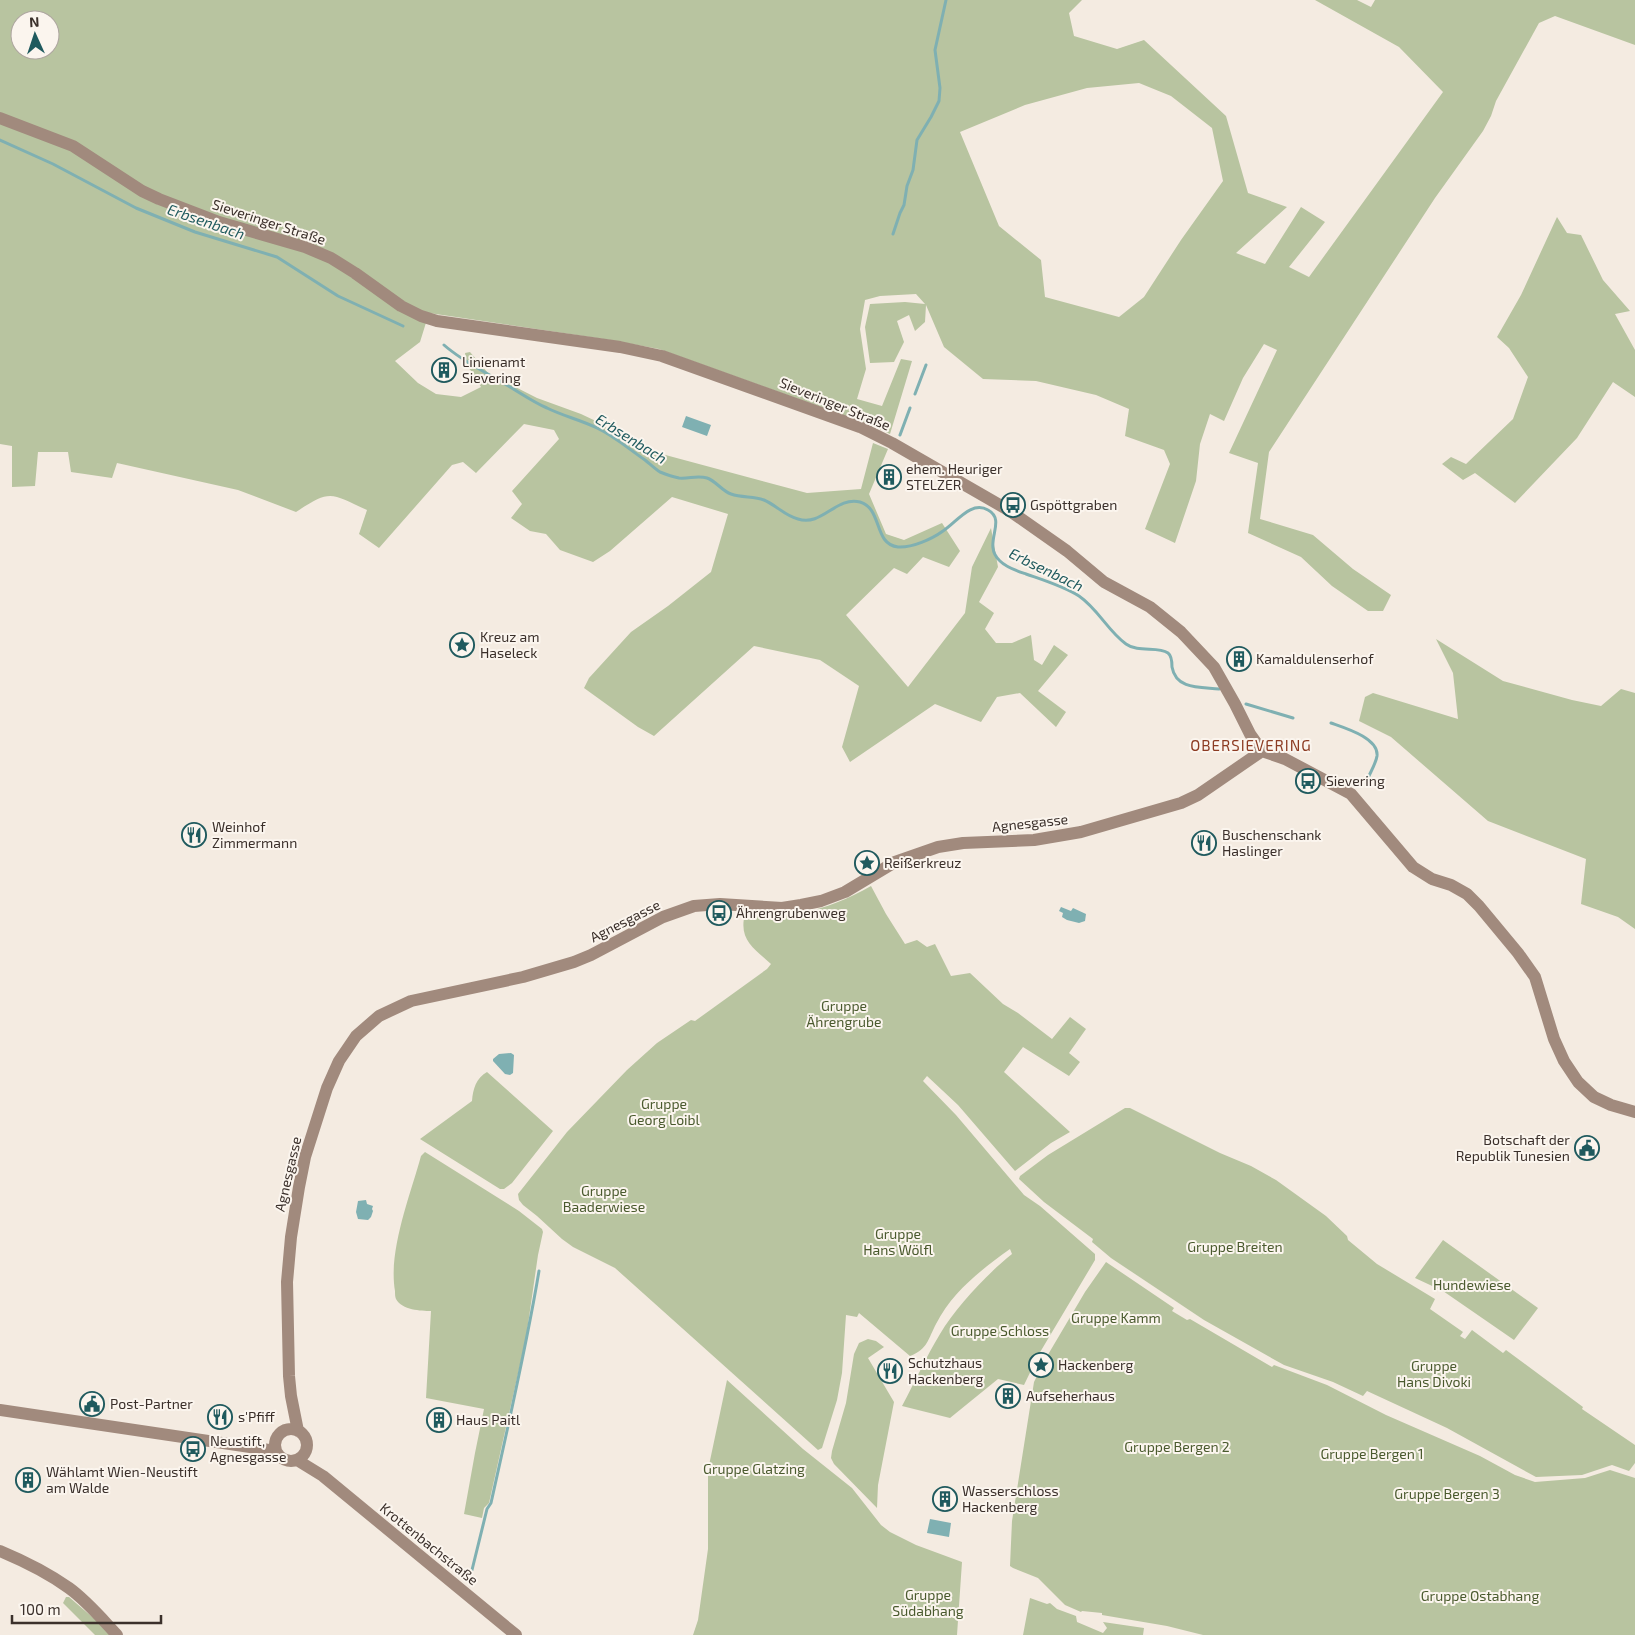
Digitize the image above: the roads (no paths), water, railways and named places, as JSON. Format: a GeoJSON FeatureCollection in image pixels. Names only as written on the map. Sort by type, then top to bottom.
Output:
{"type":"FeatureCollection","features":[{"type":"Feature","properties":{"kind":"main road","name":"Sieveringer Straße"},"geometry":{"type":"LineString","coordinates":[[0,118],[72,146],[142,191],[159,199],[218,222],[305,247],[331,258],[396,303],[421,316],[620,347],[662,356],[841,420],[876,435],[1007,509],[1067,551],[1104,582],[1150,607],[1168,620],[1214,667],[1250,734],[1262,751]]}},
{"type":"Feature","properties":{"kind":"main road"},"geometry":{"type":"LineString","coordinates":[[1262,751],[1285,759],[1350,794],[1413,867],[1432,879],[1467,894],[1518,953],[1535,977],[1554,1039],[1564,1061],[1578,1082],[1594,1097],[1611,1105],[1635,1112]]}},
{"type":"Feature","properties":{"kind":"main road","name":"Agnesgasse"},"geometry":{"type":"LineString","coordinates":[[298,1431],[291,1396],[287,1328],[287,1282],[295,1209],[305,1157],[327,1088],[339,1061],[356,1036],[379,1016],[411,1001],[523,977],[574,962],[663,917],[688,908],[720,904],[782,908],[821,901],[845,892],[895,862],[938,847],[963,843],[1034,840],[1062,836],[1172,805],[1198,795],[1262,751]]}},
{"type":"Feature","properties":{"kind":"main road","name":"Agnesgasse"},"geometry":{"type":"LineString","coordinates":[[279,1441],[288,1417],[291,1396]]}},
{"type":"Feature","properties":{"kind":"main road"},"geometry":{"type":"LineString","coordinates":[[0,1410],[227,1442],[243,1447],[279,1441],[291,1430],[298,1431],[305,1440],[301,1456],[291,1461],[279,1456],[279,1441]]}},
{"type":"Feature","properties":{"kind":"main road","name":"Krottenbachstraße"},"geometry":{"type":"LineString","coordinates":[[301,1456],[516,1635]]}},
{"type":"Feature","properties":{"kind":"main road"},"geometry":{"type":"LineString","coordinates":[[0,1551],[40,1570],[69,1588],[97,1613],[117,1635]]}},
{"type":"Feature","properties":{"kind":"water"},"geometry":{"type":"Polygon","coordinates":[[[686,416],[711,425],[707,436],[682,427],[686,416]]]}},
{"type":"Feature","properties":{"kind":"water"},"geometry":{"type":"Polygon","coordinates":[[[1061,907],[1071,911],[1073,908],[1086,914],[1085,921],[1079,923],[1067,920],[1062,917],[1063,913],[1059,911],[1061,907]]]}},
{"type":"Feature","properties":{"kind":"water"},"geometry":{"type":"Polygon","coordinates":[[[511,1053],[514,1055],[513,1073],[510,1075],[505,1074],[493,1059],[499,1054],[511,1053]]]}},
{"type":"Feature","properties":{"kind":"water"},"geometry":{"type":"Polygon","coordinates":[[[366,1200],[367,1204],[373,1206],[371,1217],[368,1220],[358,1219],[356,1212],[358,1201],[366,1200]]]}},
{"type":"Feature","properties":{"kind":"water"},"geometry":{"type":"Polygon","coordinates":[[[930,1519],[951,1523],[949,1537],[927,1533],[930,1519]]]}},
{"type":"Feature","properties":{"kind":"waterway","name":"Gspöttgraben"},"geometry":{"type":"LineString","coordinates":[[893,234],[904,205],[907,186],[913,170],[917,140],[939,101],[940,88],[935,50],[946,0]]}},
{"type":"Feature","properties":{"kind":"waterway","name":"Erbsenbach"},"geometry":{"type":"LineString","coordinates":[[0,140],[53,164],[136,208],[195,232],[277,257],[338,296],[403,326]]}},
{"type":"Feature","properties":{"kind":"waterway","name":"Erbsenbach"},"geometry":{"type":"LineString","coordinates":[[444,345],[466,361],[536,403],[603,431],[660,472],[679,478],[707,478],[728,493],[764,500],[798,519],[814,519],[844,503],[851,501],[860,502],[872,512],[885,540],[898,547],[904,547],[933,537],[970,510],[976,508],[988,510],[996,520],[993,547],[1000,561],[1016,570],[1073,592],[1086,601],[1114,633],[1131,647],[1159,650],[1168,653],[1171,657],[1174,674],[1184,684],[1219,689]]}},
{"type":"Feature","properties":{"kind":"waterway","name":"Gspöttgraben"},"geometry":{"type":"LineString","coordinates":[[915,394],[926,365]]}},
{"type":"Feature","properties":{"kind":"waterway","name":"Gspöttgraben"},"geometry":{"type":"LineString","coordinates":[[900,435],[910,408]]}},
{"type":"Feature","properties":{"kind":"waterway","name":"Erbsenbach"},"geometry":{"type":"LineString","coordinates":[[1246,704],[1293,718]]}},
{"type":"Feature","properties":{"kind":"waterway","name":"Erbsenbach"},"geometry":{"type":"LineString","coordinates":[[1331,723],[1360,735],[1373,744],[1377,756],[1368,778]]}},
{"type":"Feature","properties":{"kind":"waterway"},"geometry":{"type":"LineString","coordinates":[[472,1570],[487,1509],[491,1503],[523,1358],[539,1271]]}},
{"type":"Feature","properties":{"kind":"place","name":"Linienamt Sievering"},"geometry":{"type":"Point","coordinates":[444,370]}},
{"type":"Feature","properties":{"kind":"place","name":"ehem. Heuriger STELZER"},"geometry":{"type":"Point","coordinates":[889,477]}},
{"type":"Feature","properties":{"kind":"place","name":"Gspöttgraben"},"geometry":{"type":"Point","coordinates":[1013,505]}},
{"type":"Feature","properties":{"kind":"place","name":"Kreuz am Haseleck"},"geometry":{"type":"Point","coordinates":[462,645]}},
{"type":"Feature","properties":{"kind":"place","name":"Kamaldulenserhof"},"geometry":{"type":"Point","coordinates":[1239,659]}},
{"type":"Feature","properties":{"kind":"place","name":"Sievering"},"geometry":{"type":"Point","coordinates":[1308,781]}},
{"type":"Feature","properties":{"kind":"place","name":"Weinhof Zimmermann"},"geometry":{"type":"Point","coordinates":[194,835]}},
{"type":"Feature","properties":{"kind":"place","name":"Buschenschank Haslinger"},"geometry":{"type":"Point","coordinates":[1204,843]}},
{"type":"Feature","properties":{"kind":"place","name":"Reißerkreuz"},"geometry":{"type":"Point","coordinates":[867,863]}},
{"type":"Feature","properties":{"kind":"place","name":"Ährengrubenweg"},"geometry":{"type":"Point","coordinates":[719,913]}},
{"type":"Feature","properties":{"kind":"place","name":"Botschaft der Republik Tunesien"},"geometry":{"type":"Point","coordinates":[1587,1148]}},
{"type":"Feature","properties":{"kind":"place","name":"Hackenberg"},"geometry":{"type":"Point","coordinates":[1041,1365]}},
{"type":"Feature","properties":{"kind":"place","name":"Schutzhaus Hackenberg"},"geometry":{"type":"Point","coordinates":[890,1371]}},
{"type":"Feature","properties":{"kind":"place","name":"Aufseherhaus"},"geometry":{"type":"Point","coordinates":[1008,1396]}},
{"type":"Feature","properties":{"kind":"place","name":"Post-Partner"},"geometry":{"type":"Point","coordinates":[92,1404]}},
{"type":"Feature","properties":{"kind":"place","name":"s'Pfiff"},"geometry":{"type":"Point","coordinates":[220,1417]}},
{"type":"Feature","properties":{"kind":"place","name":"Haus Paitl"},"geometry":{"type":"Point","coordinates":[439,1420]}},
{"type":"Feature","properties":{"kind":"place","name":"Neustift, Agnesgasse"},"geometry":{"type":"Point","coordinates":[193,1449]}},
{"type":"Feature","properties":{"kind":"place","name":"Wählamt Wien-Neustift am Walde"},"geometry":{"type":"Point","coordinates":[28,1480]}},
{"type":"Feature","properties":{"kind":"place","name":"Wasserschloss Hackenberg"},"geometry":{"type":"Point","coordinates":[945,1499]}},
{"type":"Feature","properties":{"kind":"district","name":"OBERSIEVERING"},"geometry":{"type":"Point","coordinates":[1251,746]}},
{"type":"Feature","properties":{"kind":"park label","name":"Gruppe Ährengrube"},"geometry":{"type":"Point","coordinates":[844,1014]}},
{"type":"Feature","properties":{"kind":"park label","name":"Gruppe Georg Loibl"},"geometry":{"type":"Point","coordinates":[664,1112]}},
{"type":"Feature","properties":{"kind":"park label","name":"Gruppe Baaderwiese"},"geometry":{"type":"Point","coordinates":[604,1200]}},
{"type":"Feature","properties":{"kind":"park label","name":"Gruppe Hans Wölfl"},"geometry":{"type":"Point","coordinates":[898,1242]}},
{"type":"Feature","properties":{"kind":"park label","name":"Gruppe Breiten"},"geometry":{"type":"Point","coordinates":[1235,1247]}},
{"type":"Feature","properties":{"kind":"park label","name":"Hundewiese"},"geometry":{"type":"Point","coordinates":[1472,1285]}},
{"type":"Feature","properties":{"kind":"park label","name":"Gruppe Kamm"},"geometry":{"type":"Point","coordinates":[1116,1318]}},
{"type":"Feature","properties":{"kind":"park label","name":"Gruppe Schloss"},"geometry":{"type":"Point","coordinates":[1000,1331]}},
{"type":"Feature","properties":{"kind":"park label","name":"Gruppe Hans Divoki"},"geometry":{"type":"Point","coordinates":[1434,1374]}},
{"type":"Feature","properties":{"kind":"park label","name":"Gruppe Bergen 2"},"geometry":{"type":"Point","coordinates":[1177,1447]}},
{"type":"Feature","properties":{"kind":"park label","name":"Gruppe Bergen 1"},"geometry":{"type":"Point","coordinates":[1372,1454]}},
{"type":"Feature","properties":{"kind":"park label","name":"Gruppe Glatzing"},"geometry":{"type":"Point","coordinates":[754,1469]}},
{"type":"Feature","properties":{"kind":"park label","name":"Gruppe Bergen 3"},"geometry":{"type":"Point","coordinates":[1447,1494]}},
{"type":"Feature","properties":{"kind":"park label","name":"Gruppe Ostabhang"},"geometry":{"type":"Point","coordinates":[1480,1596]}},
{"type":"Feature","properties":{"kind":"park label","name":"Gruppe Südabhang"},"geometry":{"type":"Point","coordinates":[928,1604]}}]}
